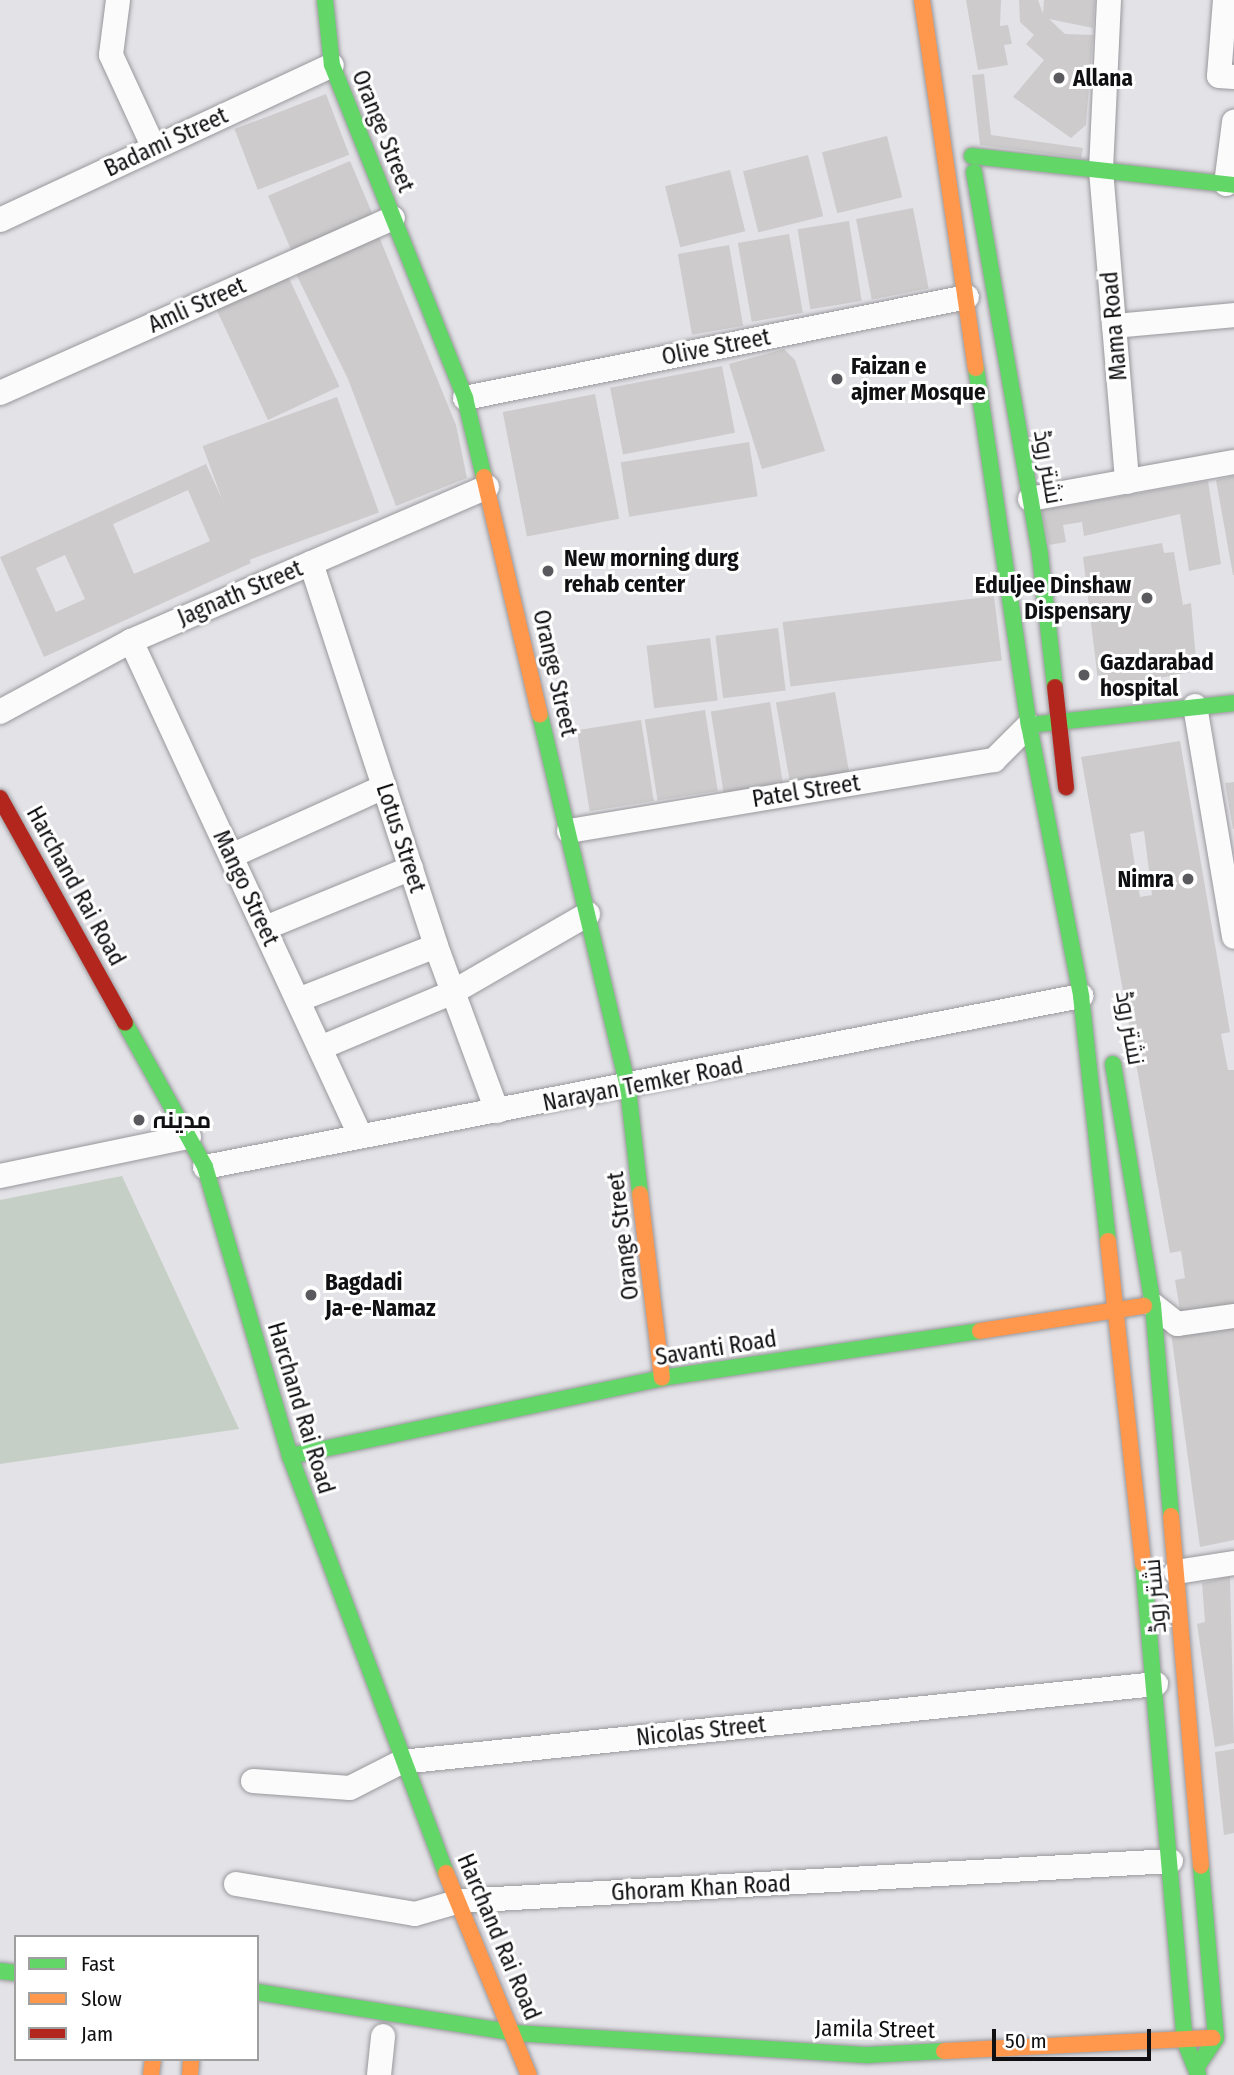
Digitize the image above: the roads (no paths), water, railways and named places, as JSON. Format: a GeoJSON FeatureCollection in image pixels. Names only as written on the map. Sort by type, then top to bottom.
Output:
{"type":"FeatureCollection","features":[{"type":"Feature","properties":{"kind":"main road","name":"Orange Street"},"geometry":{"type":"LineString","coordinates":[[325,0],[332,65],[465,398],[487,487],[628,1088],[662,1378]]}},
{"type":"Feature","properties":{"kind":"main road","name":"نشتر روڈ"},"geometry":{"type":"LineString","coordinates":[[922,0],[1030,725],[1081,996],[1156,1684],[1185,2042],[1198,2070]]}},
{"type":"Feature","properties":{"kind":"main road","name":"نشتر روڈ"},"geometry":{"type":"LineString","coordinates":[[1070,805],[1030,499],[971,149],[1101,170]]}},
{"type":"Feature","properties":{"kind":"main road"},"geometry":{"type":"LineString","coordinates":[[1101,170],[1230,185]]}},
{"type":"Feature","properties":{"kind":"main road"},"geometry":{"type":"LineString","coordinates":[[1030,725],[1234,703]]}},
{"type":"Feature","properties":{"kind":"main road","name":"Harchand Rai Road"},"geometry":{"type":"LineString","coordinates":[[0,798],[205,1167],[289,1456],[401,1762],[515,2033],[529,2075]]}},
{"type":"Feature","properties":{"kind":"main road","name":"نشتر روڈ"},"geometry":{"type":"LineString","coordinates":[[1110,1048],[1153,1305],[1176,1572],[1216,2038],[1198,2070]]}},
{"type":"Feature","properties":{"kind":"main road","name":"Savanti Road"},"geometry":{"type":"LineString","coordinates":[[289,1456],[662,1378],[1153,1305]]}},
{"type":"Feature","properties":{"kind":"main road","name":"Jamila Street"},"geometry":{"type":"LineString","coordinates":[[259,1992],[515,2033],[869,2065],[1185,2042],[1234,2035]]}},
{"type":"Feature","properties":{"kind":"main road"},"geometry":{"type":"LineString","coordinates":[[358,2032],[395,2038]]}},
{"type":"Feature","properties":{"kind":"main road","name":"Jamila Street"},"geometry":{"type":"LineString","coordinates":[[445,2041],[515,2033]]}},
{"type":"Feature","properties":{"kind":"street"},"geometry":{"type":"LineString","coordinates":[[118,0],[111,55],[154,148]]}},
{"type":"Feature","properties":{"kind":"street","name":"Mama Road"},"geometry":{"type":"LineString","coordinates":[[1109,0],[1101,170],[1127,481]]}},
{"type":"Feature","properties":{"kind":"street"},"geometry":{"type":"LineString","coordinates":[[1225,0],[1219,76],[1234,77]]}},
{"type":"Feature","properties":{"kind":"street","name":"Badami Street"},"geometry":{"type":"LineString","coordinates":[[0,220],[332,65]]}},
{"type":"Feature","properties":{"kind":"street"},"geometry":{"type":"LineString","coordinates":[[1230,185],[1234,122]]}},
{"type":"Feature","properties":{"kind":"street","name":"Amli Street"},"geometry":{"type":"LineString","coordinates":[[0,393],[393,218]]}},
{"type":"Feature","properties":{"kind":"street","name":"Olive Street"},"geometry":{"type":"LineString","coordinates":[[465,398],[967,297]]}},
{"type":"Feature","properties":{"kind":"street"},"geometry":{"type":"LineString","coordinates":[[1114,326],[1234,315]]}},
{"type":"Feature","properties":{"kind":"street"},"geometry":{"type":"LineString","coordinates":[[1030,499],[1234,462]]}},
{"type":"Feature","properties":{"kind":"street","name":"Jagnath Street"},"geometry":{"type":"LineString","coordinates":[[0,712],[131,641],[487,487]]}},
{"type":"Feature","properties":{"kind":"street","name":"Lotus Street"},"geometry":{"type":"LineString","coordinates":[[311,563],[436,946],[497,1111]]}},
{"type":"Feature","properties":{"kind":"street","name":"Mango Street"},"geometry":{"type":"LineString","coordinates":[[131,641],[360,1135]]}},
{"type":"Feature","properties":{"kind":"street"},"geometry":{"type":"LineString","coordinates":[[1195,706],[1234,937]]}},
{"type":"Feature","properties":{"kind":"street","name":"Patel Street"},"geometry":{"type":"LineString","coordinates":[[569,831],[994,760],[1030,725]]}},
{"type":"Feature","properties":{"kind":"street"},"geometry":{"type":"LineString","coordinates":[[231,856],[384,788]]}},
{"type":"Feature","properties":{"kind":"street"},"geometry":{"type":"LineString","coordinates":[[265,928],[411,868]]}},
{"type":"Feature","properties":{"kind":"street"},"geometry":{"type":"LineString","coordinates":[[320,1048],[453,992],[588,914]]}},
{"type":"Feature","properties":{"kind":"street"},"geometry":{"type":"LineString","coordinates":[[298,1000],[436,946]]}},
{"type":"Feature","properties":{"kind":"street","name":"Narayan Temker Road"},"geometry":{"type":"LineString","coordinates":[[205,1167],[360,1135],[628,1088],[1081,996]]}},
{"type":"Feature","properties":{"kind":"street"},"geometry":{"type":"LineString","coordinates":[[0,1176],[189,1137]]}},
{"type":"Feature","properties":{"kind":"street"},"geometry":{"type":"LineString","coordinates":[[1153,1305],[1177,1324],[1234,1315]]}},
{"type":"Feature","properties":{"kind":"street"},"geometry":{"type":"LineString","coordinates":[[1176,1572],[1234,1563]]}},
{"type":"Feature","properties":{"kind":"street","name":"Nicolas Street"},"geometry":{"type":"LineString","coordinates":[[253,1781],[350,1788],[401,1762],[1156,1684]]}},
{"type":"Feature","properties":{"kind":"street","name":"Ghoram Khan Road"},"geometry":{"type":"LineString","coordinates":[[236,1884],[415,1914],[460,1901],[1171,1861]]}},
{"type":"Feature","properties":{"kind":"street"},"geometry":{"type":"LineString","coordinates":[[379,2075],[395,2038]]}},
{"type":"Feature","properties":{"kind":"place","name":"Allana"},"geometry":{"type":"Point","coordinates":[1059,78]}},
{"type":"Feature","properties":{"kind":"place","name":"Faizan e ajmer Mosque"},"geometry":{"type":"Point","coordinates":[837,379]}},
{"type":"Feature","properties":{"kind":"place","name":"New morning durg rehab center"},"geometry":{"type":"Point","coordinates":[548,571]}},
{"type":"Feature","properties":{"kind":"place","name":"Eduljee Dinshaw Dispensary"},"geometry":{"type":"Point","coordinates":[1147,598]}},
{"type":"Feature","properties":{"kind":"place","name":"Gazdarabad hospital"},"geometry":{"type":"Point","coordinates":[1084,675]}},
{"type":"Feature","properties":{"kind":"place","name":"Nimra"},"geometry":{"type":"Point","coordinates":[1188,879]}},
{"type":"Feature","properties":{"kind":"place","name":"مدینہ"},"geometry":{"type":"Point","coordinates":[139,1120]}},
{"type":"Feature","properties":{"kind":"place","name":"Bagdadi Ja-e-Namaz"},"geometry":{"type":"Point","coordinates":[311,1295]}}]}
